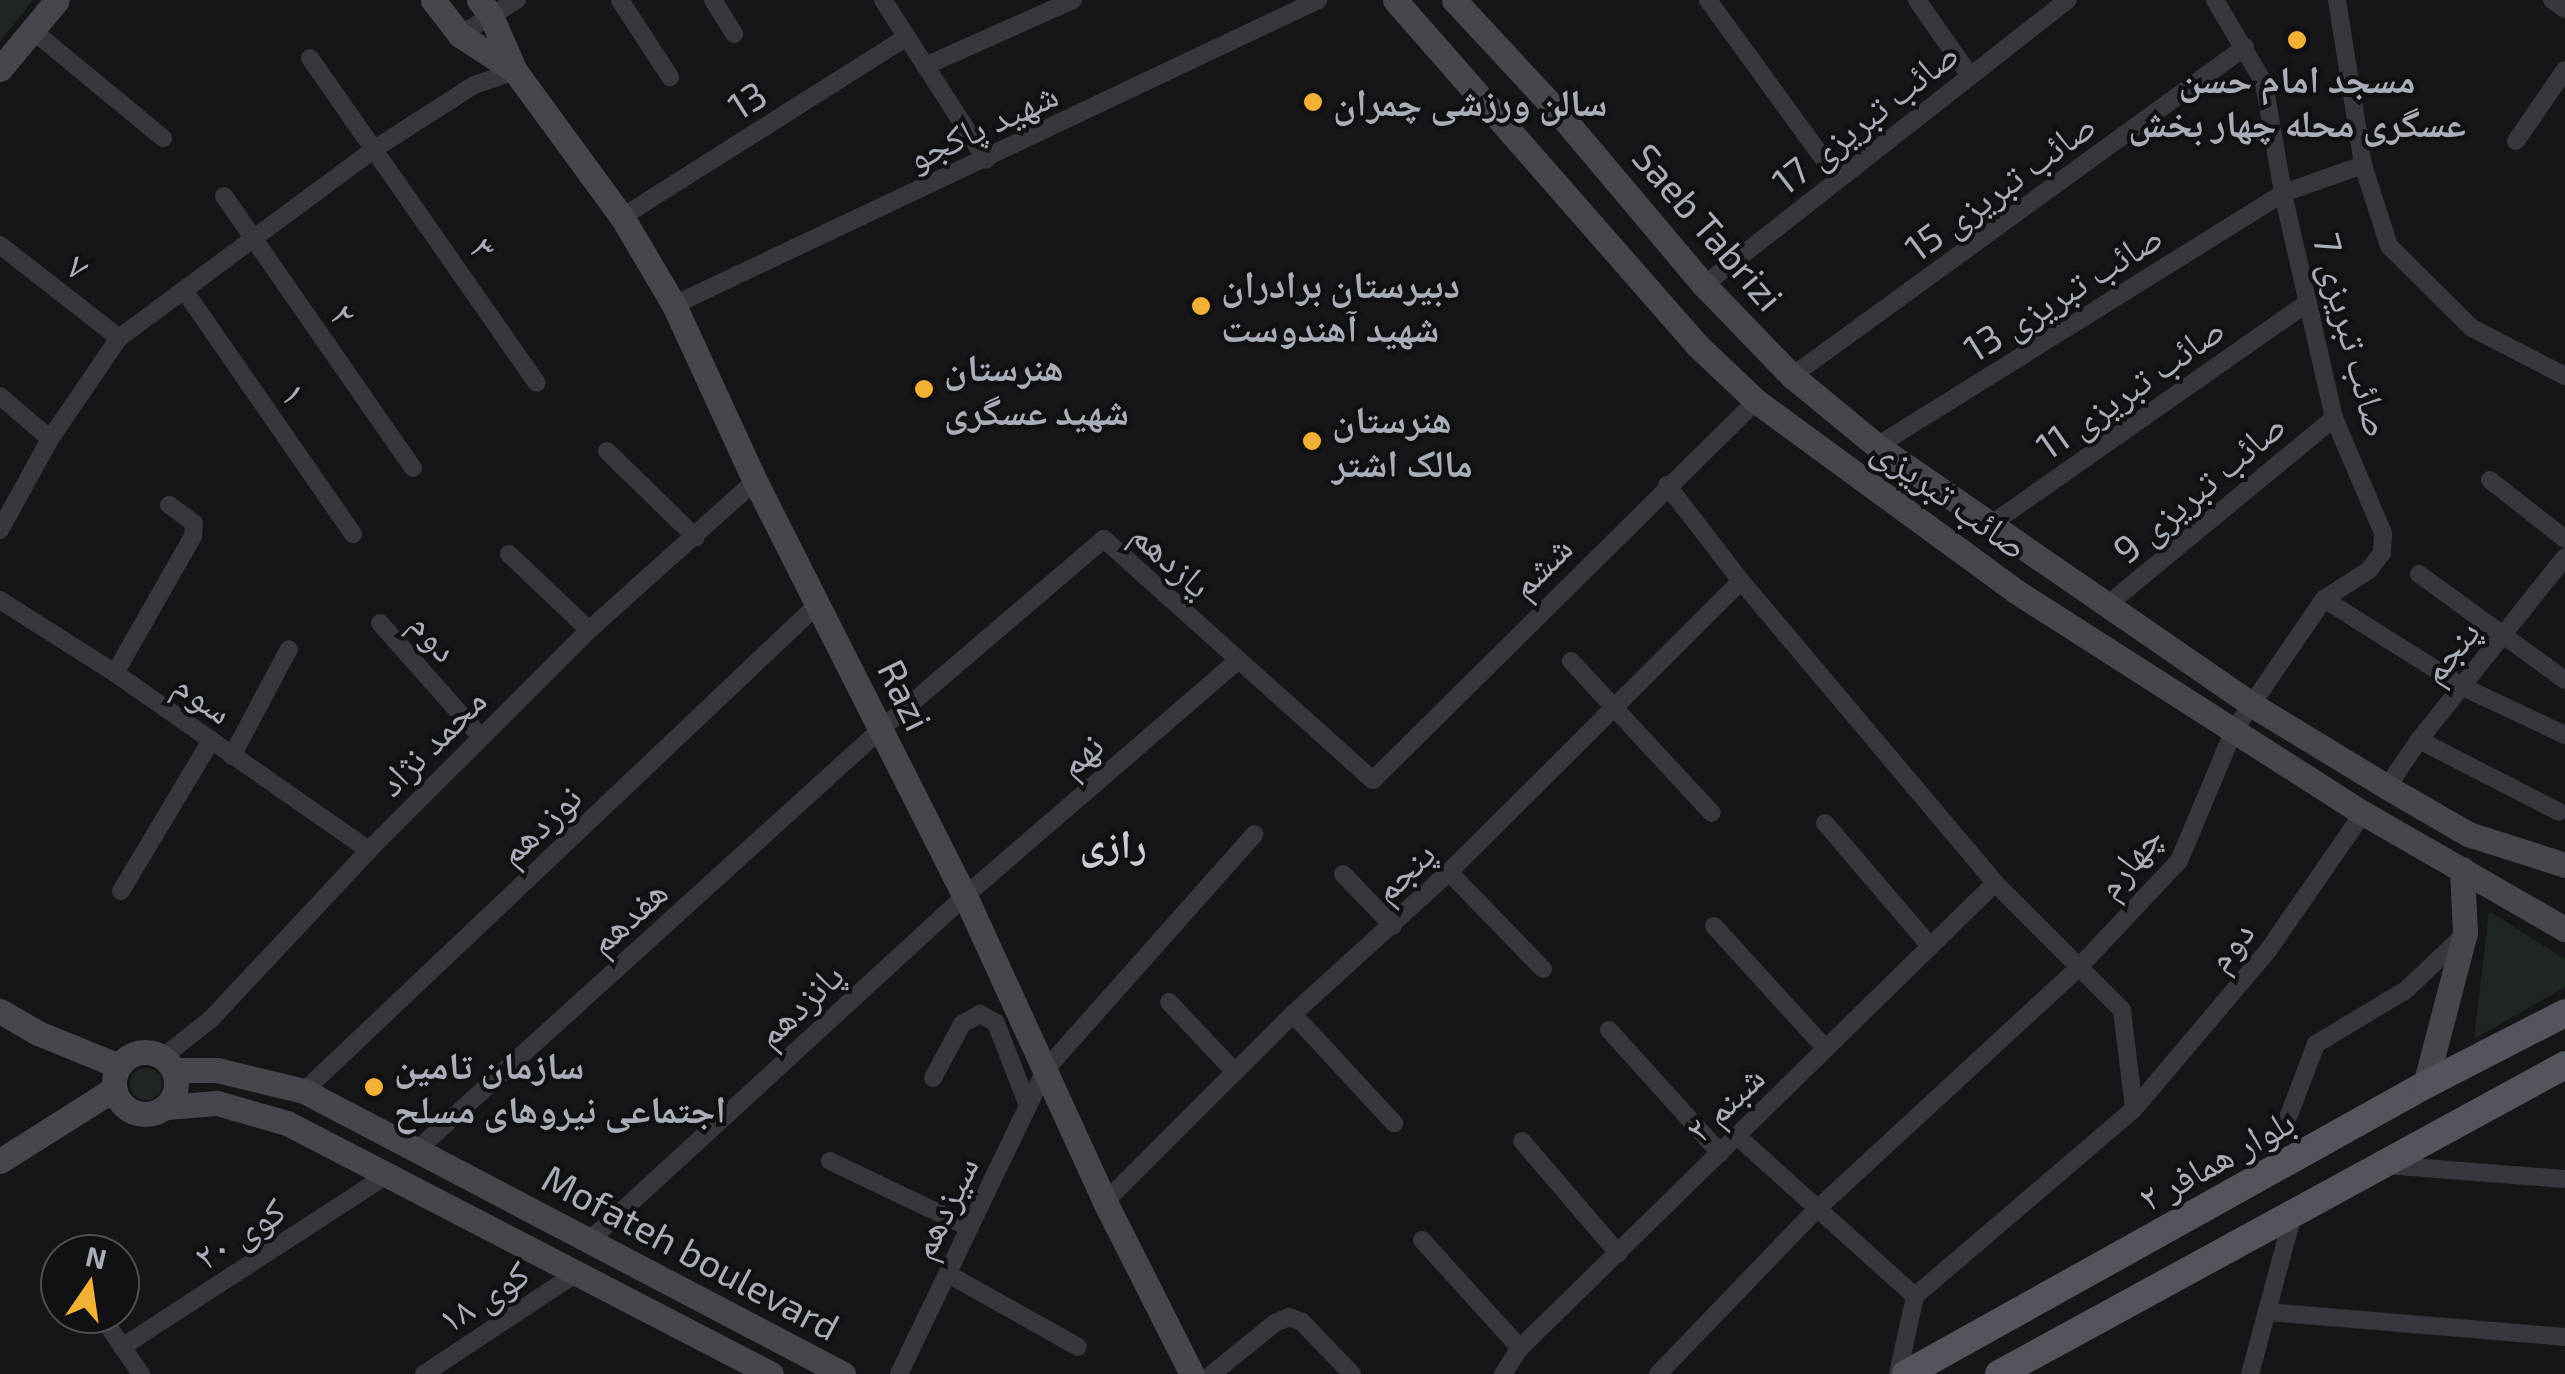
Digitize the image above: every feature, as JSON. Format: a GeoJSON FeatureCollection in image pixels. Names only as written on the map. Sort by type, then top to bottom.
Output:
{"type":"FeatureCollection","features":[{"type":"Feature","properties":{"kind":"main road","name":"بلوار همافر ۲"},"geometry":{"type":"LineString","coordinates":[[1902,1374],[2565,1013]]}},
{"type":"Feature","properties":{"kind":"main road"},"geometry":{"type":"LineString","coordinates":[[1999,1374],[2565,1065]]}},
{"type":"Feature","properties":{"kind":"street"},"geometry":{"type":"LineString","coordinates":[[0,69],[57,0]]}},
{"type":"Feature","properties":{"kind":"street","name":"Razi"},"geometry":{"type":"LineString","coordinates":[[433,0],[460,35],[515,71]]}},
{"type":"Feature","properties":{"kind":"street"},"geometry":{"type":"LineString","coordinates":[[460,35],[485,8],[517,0]]}},
{"type":"Feature","properties":{"kind":"street"},"geometry":{"type":"LineString","coordinates":[[620,0],[670,77]]}},
{"type":"Feature","properties":{"kind":"street"},"geometry":{"type":"LineString","coordinates":[[713,0],[734,34]]}},
{"type":"Feature","properties":{"kind":"street"},"geometry":{"type":"LineString","coordinates":[[883,0],[986,160]]}},
{"type":"Feature","properties":{"kind":"street"},"geometry":{"type":"LineString","coordinates":[[925,66],[1073,0]]}},
{"type":"Feature","properties":{"kind":"street","name":"شهید پاکجو"},"geometry":{"type":"LineString","coordinates":[[674,306],[1318,0]]}},
{"type":"Feature","properties":{"kind":"street","name":"Saeb Tabrizi"},"geometry":{"type":"LineString","coordinates":[[1454,0],[1559,112],[1704,285],[1792,376],[1877,446]]}},
{"type":"Feature","properties":{"kind":"street"},"geometry":{"type":"LineString","coordinates":[[1708,0],[1838,179]]}},
{"type":"Feature","properties":{"kind":"street"},"geometry":{"type":"LineString","coordinates":[[1917,0],[1970,76]]}},
{"type":"Feature","properties":{"kind":"street","name":"صائب تبریزی 17"},"geometry":{"type":"LineString","coordinates":[[1704,285],[2067,0]]}},
{"type":"Feature","properties":{"kind":"street","name":"صائب تبریزی 7"},"geometry":{"type":"LineString","coordinates":[[2215,0],[2264,83],[2334,418],[2383,533],[2382,553],[2369,570],[2324,599],[2254,706]]}},
{"type":"Feature","properties":{"kind":"street"},"geometry":{"type":"LineString","coordinates":[[2337,0],[2363,165],[2389,246],[2472,328],[2565,376]]}},
{"type":"Feature","properties":{"kind":"street"},"geometry":{"type":"LineString","coordinates":[[2552,0],[2565,9]]}},
{"type":"Feature","properties":{"kind":"street","name":"صائب تبریزی"},"geometry":{"type":"LineString","coordinates":[[1402,4],[1698,344],[1756,401],[2017,592],[2363,813],[2565,929]]}},
{"type":"Feature","properties":{"kind":"street","name":"Razi"},"geometry":{"type":"LineString","coordinates":[[485,8],[515,71],[622,217],[674,306],[755,481],[965,896],[1105,1202],[1192,1374]]}},
{"type":"Feature","properties":{"kind":"street"},"geometry":{"type":"LineString","coordinates":[[32,30],[163,138]]}},
{"type":"Feature","properties":{"kind":"street","name":"13"},"geometry":{"type":"LineString","coordinates":[[622,217],[907,38]]}},
{"type":"Feature","properties":{"kind":"street","name":"صائب تبریزی 15"},"geometry":{"type":"LineString","coordinates":[[1792,376],[2245,48]]}},
{"type":"Feature","properties":{"kind":"street","name":"۳"},"geometry":{"type":"LineString","coordinates":[[310,58],[537,383]]}},
{"type":"Feature","properties":{"kind":"street"},"geometry":{"type":"LineString","coordinates":[[2516,141],[2565,70]]}},
{"type":"Feature","properties":{"kind":"street"},"geometry":{"type":"LineString","coordinates":[[0,530],[50,439],[119,338],[253,243],[376,148],[474,85],[515,71]]}},
{"type":"Feature","properties":{"kind":"street"},"geometry":{"type":"LineString","coordinates":[[2284,193],[2363,165]]}},
{"type":"Feature","properties":{"kind":"street","name":"صائب تبریزی 13"},"geometry":{"type":"LineString","coordinates":[[1877,446],[2284,193]]}},
{"type":"Feature","properties":{"kind":"street","name":"۲"},"geometry":{"type":"LineString","coordinates":[[224,196],[253,243],[413,468]]}},
{"type":"Feature","properties":{"kind":"street","name":"۷"},"geometry":{"type":"LineString","coordinates":[[0,245],[119,338]]}},
{"type":"Feature","properties":{"kind":"street","name":"۱"},"geometry":{"type":"LineString","coordinates":[[184,290],[353,534]]}},
{"type":"Feature","properties":{"kind":"street","name":"صائب تبریزی 11"},"geometry":{"type":"LineString","coordinates":[[1990,525],[2308,302]]}},
{"type":"Feature","properties":{"kind":"street"},"geometry":{"type":"LineString","coordinates":[[0,396],[50,439]]}},
{"type":"Feature","properties":{"kind":"street","name":"ششم"},"geometry":{"type":"LineString","coordinates":[[1373,780],[1756,401]]}},
{"type":"Feature","properties":{"kind":"street","name":"صائب تبریزی 9"},"geometry":{"type":"LineString","coordinates":[[2106,606],[2334,418]]}},
{"type":"Feature","properties":{"kind":"street","name":"صائب تبریزی"},"geometry":{"type":"LineString","coordinates":[[1877,446],[2254,706],[2386,787],[2468,834],[2565,865]]}},
{"type":"Feature","properties":{"kind":"street"},"geometry":{"type":"LineString","coordinates":[[607,451],[696,538]]}},
{"type":"Feature","properties":{"kind":"street"},"geometry":{"type":"LineString","coordinates":[[2490,480],[2565,539]]}},
{"type":"Feature","properties":{"kind":"street","name":"محمد نژاد"},"geometry":{"type":"LineString","coordinates":[[168,1064],[481,737],[589,630],[696,538],[755,481]]}},
{"type":"Feature","properties":{"kind":"street"},"geometry":{"type":"LineString","coordinates":[[1667,486],[1741,581],[1995,883],[2122,1010],[2134,1110]]}},
{"type":"Feature","properties":{"kind":"street"},"geometry":{"type":"LineString","coordinates":[[115,674],[194,536],[194,523],[170,506]]}},
{"type":"Feature","properties":{"kind":"street","name":"یازدهم"},"geometry":{"type":"LineString","coordinates":[[880,730],[1104,538],[1373,780]]}},
{"type":"Feature","properties":{"kind":"street"},"geometry":{"type":"LineString","coordinates":[[509,554],[589,630]]}},
{"type":"Feature","properties":{"kind":"street","name":"پنجم"},"geometry":{"type":"LineString","coordinates":[[2386,787],[2418,740],[2565,557]]}},
{"type":"Feature","properties":{"kind":"street"},"geometry":{"type":"LineString","coordinates":[[2419,574],[2565,680]]}},
{"type":"Feature","properties":{"kind":"street","name":"پنجم"},"geometry":{"type":"LineString","coordinates":[[1105,1202],[1294,1014],[1393,926],[1614,711],[1741,581]]}},
{"type":"Feature","properties":{"kind":"street"},"geometry":{"type":"LineString","coordinates":[[2324,599],[2463,688],[2565,735]]}},
{"type":"Feature","properties":{"kind":"street","name":"سوم"},"geometry":{"type":"LineString","coordinates":[[0,600],[115,674],[369,850]]}},
{"type":"Feature","properties":{"kind":"street","name":"نوزدهم"},"geometry":{"type":"LineString","coordinates":[[304,1092],[818,604]]}},
{"type":"Feature","properties":{"kind":"street","name":"دوم"},"geometry":{"type":"LineString","coordinates":[[380,623],[481,737]]}},
{"type":"Feature","properties":{"kind":"street"},"geometry":{"type":"LineString","coordinates":[[232,756],[289,649]]}},
{"type":"Feature","properties":{"kind":"street","name":"نهم"},"geometry":{"type":"LineString","coordinates":[[965,896],[1237,661]]}},
{"type":"Feature","properties":{"kind":"street"},"geometry":{"type":"LineString","coordinates":[[1571,661],[1712,814]]}},
{"type":"Feature","properties":{"kind":"street","name":"چهارم"},"geometry":{"type":"LineString","coordinates":[[1658,1374],[1816,1210],[2080,966],[2179,861],[2234,730],[2254,706]]}},
{"type":"Feature","properties":{"kind":"street","name":"هفدهم"},"geometry":{"type":"LineString","coordinates":[[417,1150],[880,730]]}},
{"type":"Feature","properties":{"kind":"street"},"geometry":{"type":"LineString","coordinates":[[2418,740],[2559,812]]}},
{"type":"Feature","properties":{"kind":"street"},"geometry":{"type":"LineString","coordinates":[[122,891],[210,742]]}},
{"type":"Feature","properties":{"kind":"street","name":"دوم"},"geometry":{"type":"LineString","coordinates":[[1915,1296],[2134,1110],[2270,950],[2363,813]]}},
{"type":"Feature","properties":{"kind":"street"},"geometry":{"type":"LineString","coordinates":[[1825,824],[1930,946]]}},
{"type":"Feature","properties":{"kind":"street","name":"سیزدهم"},"geometry":{"type":"LineString","coordinates":[[899,1374],[1046,1069],[1254,834]]}},
{"type":"Feature","properties":{"kind":"street"},"geometry":{"type":"LineString","coordinates":[[2425,1086],[2465,933],[2468,872],[2494,866],[2496,844]]}},
{"type":"Feature","properties":{"kind":"street"},"geometry":{"type":"LineString","coordinates":[[1449,872],[1543,969]]}},
{"type":"Feature","properties":{"kind":"street"},"geometry":{"type":"LineString","coordinates":[[1343,874],[1393,926]]}},
{"type":"Feature","properties":{"kind":"street","name":"شبنم ۲"},"geometry":{"type":"LineString","coordinates":[[1502,1374],[1520,1348],[1995,883]]}},
{"type":"Feature","properties":{"kind":"street","name":"پانزدهم"},"geometry":{"type":"LineString","coordinates":[[589,1241],[965,896]]}},
{"type":"Feature","properties":{"kind":"street"},"geometry":{"type":"LineString","coordinates":[[1714,926],[1826,1049]]}},
{"type":"Feature","properties":{"kind":"street"},"geometry":{"type":"LineString","coordinates":[[2289,1115],[2316,1044],[2406,990],[2465,933]]}},
{"type":"Feature","properties":{"kind":"street"},"geometry":{"type":"LineString","coordinates":[[1169,1002],[1235,1072]]}},
{"type":"Feature","properties":{"kind":"street"},"geometry":{"type":"LineString","coordinates":[[0,1011],[117,1077]]}},
{"type":"Feature","properties":{"kind":"street"},"geometry":{"type":"LineString","coordinates":[[933,1078],[962,1024],[980,1014],[996,1024],[1028,1106]]}},
{"type":"Feature","properties":{"kind":"street"},"geometry":{"type":"LineString","coordinates":[[1294,1014],[1394,1123]]}},
{"type":"Feature","properties":{"kind":"street"},"geometry":{"type":"LineString","coordinates":[[1610,1030],[1720,1153]]}},
{"type":"Feature","properties":{"kind":"street"},"geometry":{"type":"LineString","coordinates":[[0,1161],[117,1077],[140,1053],[168,1064],[176,1086],[166,1107],[151,1114],[135,1113],[122,1104],[117,1077]]}},
{"type":"Feature","properties":{"kind":"street","name":"Mofateh boulevard"},"geometry":{"type":"LineString","coordinates":[[168,1064],[217,1070],[304,1092],[843,1374]]}},
{"type":"Feature","properties":{"kind":"street","name":"Mofateh boulevard"},"geometry":{"type":"LineString","coordinates":[[166,1107],[218,1103],[270,1118],[390,1173],[770,1374]]}},
{"type":"Feature","properties":{"kind":"street"},"geometry":{"type":"LineString","coordinates":[[1737,1136],[1915,1296],[1902,1374]]}},
{"type":"Feature","properties":{"kind":"street"},"geometry":{"type":"LineString","coordinates":[[1522,1141],[1618,1252]]}},
{"type":"Feature","properties":{"kind":"street"},"geometry":{"type":"LineString","coordinates":[[830,1160],[970,1228]]}},
{"type":"Feature","properties":{"kind":"street"},"geometry":{"type":"LineString","coordinates":[[2384,1165],[2565,1180]]}},
{"type":"Feature","properties":{"kind":"street","name":"کوی ۲۰"},"geometry":{"type":"LineString","coordinates":[[122,1346],[390,1173]]}},
{"type":"Feature","properties":{"kind":"street"},"geometry":{"type":"LineString","coordinates":[[2250,1374],[2293,1214]]}},
{"type":"Feature","properties":{"kind":"street"},"geometry":{"type":"LineString","coordinates":[[1422,1240],[1520,1348]]}},
{"type":"Feature","properties":{"kind":"street","name":"کوی ۱۸"},"geometry":{"type":"LineString","coordinates":[[424,1374],[578,1272]]}},
{"type":"Feature","properties":{"kind":"street"},"geometry":{"type":"LineString","coordinates":[[948,1274],[1078,1347]]}},
{"type":"Feature","properties":{"kind":"street"},"geometry":{"type":"LineString","coordinates":[[651,1310],[666,1281]]}},
{"type":"Feature","properties":{"kind":"street"},"geometry":{"type":"LineString","coordinates":[[2268,1312],[2565,1337]]}},
{"type":"Feature","properties":{"kind":"street"},"geometry":{"type":"LineString","coordinates":[[1212,1374],[1275,1322],[1289,1316],[1302,1322],[1352,1374]]}},
{"type":"Feature","properties":{"kind":"street"},"geometry":{"type":"LineString","coordinates":[[114,1334],[141,1374]]}},
{"type":"Feature","properties":{"kind":"shaded area"},"geometry":{"type":"Polygon","coordinates":[[[0,0],[33,0],[0,42],[0,0]]]}},
{"type":"Feature","properties":{"kind":"shaded area"},"geometry":{"type":"Polygon","coordinates":[[[2489,911],[2565,959],[2565,987],[2474,1039],[2489,911]]]}},
{"type":"Feature","properties":{"kind":"shaded area"},"geometry":{"type":"Polygon","coordinates":[[[146,1068],[157,1073],[162,1084],[157,1095],[146,1100],[135,1095],[130,1084],[135,1073],[146,1068]]]}},
{"type":"Feature","properties":{"kind":"place","name":"مسجد امام حسن عسگری محله چهار بخش"},"geometry":{"type":"Point","coordinates":[2297,40]}},
{"type":"Feature","properties":{"kind":"place","name":"سالن ورزشی چمران"},"geometry":{"type":"Point","coordinates":[1313,102]}},
{"type":"Feature","properties":{"kind":"place","name":"دبیرستان برادران شهید آهندوست"},"geometry":{"type":"Point","coordinates":[1201,306]}},
{"type":"Feature","properties":{"kind":"place","name":"هنرستان شهید عسگری"},"geometry":{"type":"Point","coordinates":[924,389]}},
{"type":"Feature","properties":{"kind":"place","name":"هنرستان مالک اشتر"},"geometry":{"type":"Point","coordinates":[1312,441]}},
{"type":"Feature","properties":{"kind":"place","name":"سازمان تامین اجتماعی نیروهای مسلح"},"geometry":{"type":"Point","coordinates":[374,1087]}},
{"type":"Feature","properties":{"kind":"district","name":"رازی"},"geometry":{"type":"Point","coordinates":[1113,842]}}]}
